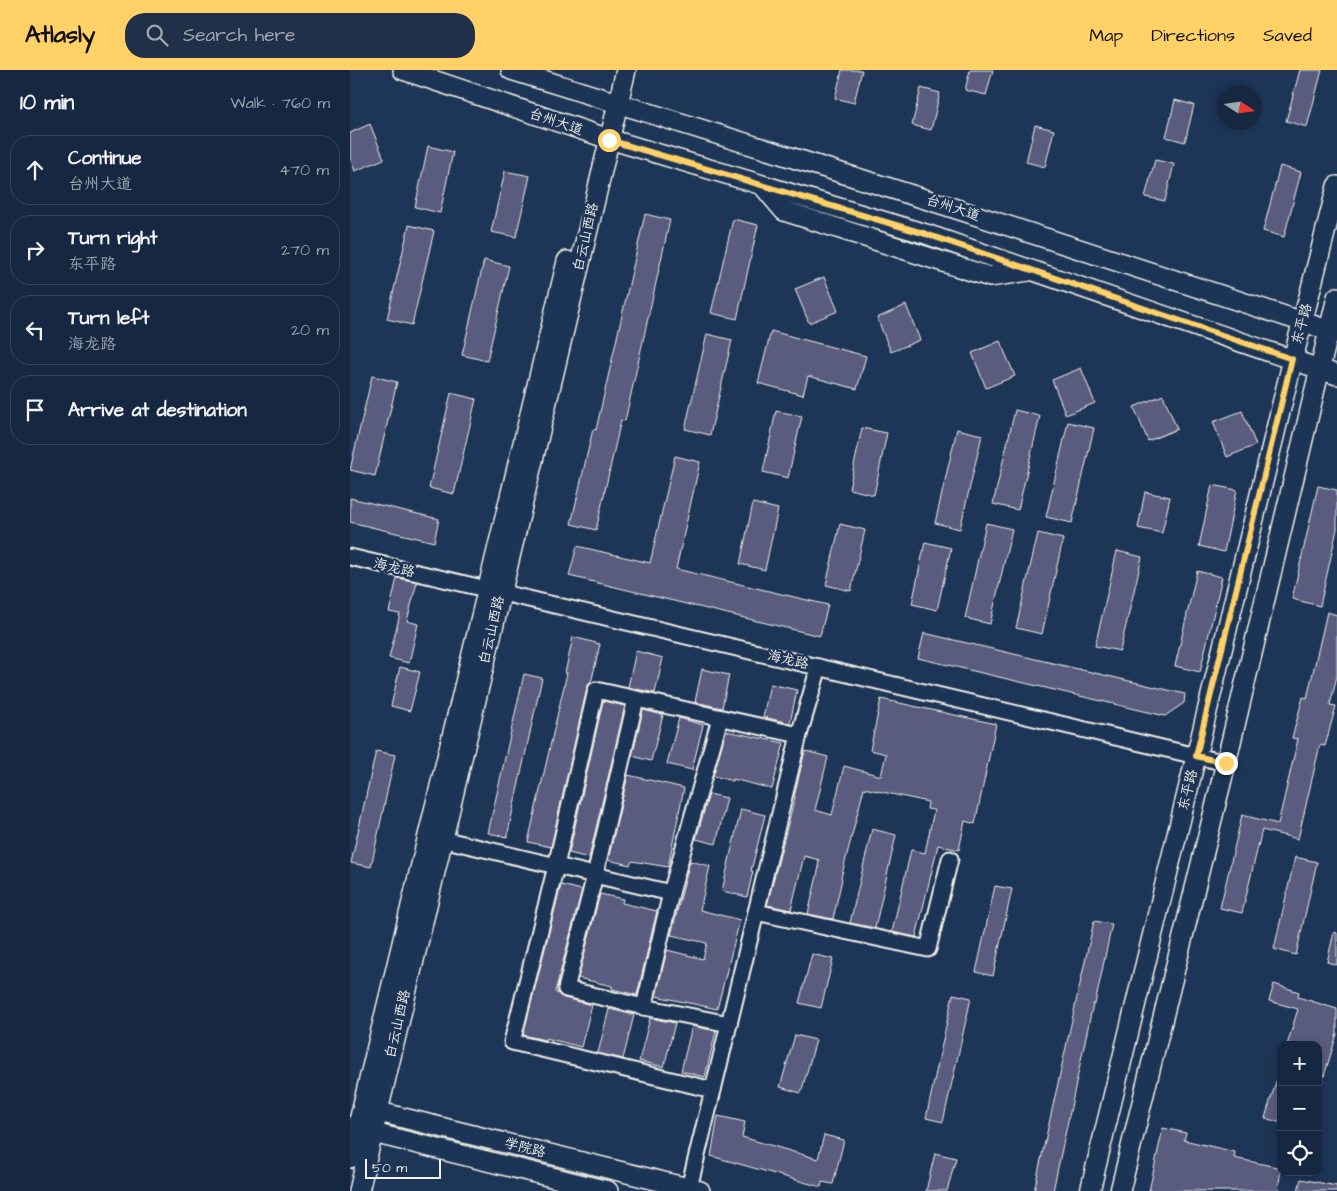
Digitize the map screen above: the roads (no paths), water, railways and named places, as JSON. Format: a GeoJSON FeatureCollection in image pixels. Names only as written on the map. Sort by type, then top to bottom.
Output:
{"type":"FeatureCollection","features":[{"type":"Feature","properties":{"kind":"main road","name":"台州大道"},"geometry":{"type":"LineString","coordinates":[[403,70],[603,137],[926,234],[1328,372]]}},
{"type":"Feature","properties":{"kind":"main road","name":"台州大道"},"geometry":{"type":"LineString","coordinates":[[511,70],[937,202],[1333,331]]}},
{"type":"Feature","properties":{"kind":"main road","name":"白云山西路"},"geometry":{"type":"LineString","coordinates":[[612,102],[614,70]]}},
{"type":"Feature","properties":{"kind":"main road","name":"白云山西路"},"geometry":{"type":"LineString","coordinates":[[359,1191],[360,1130],[363,1108],[494,591],[603,137],[612,102],[626,70]]}},
{"type":"Feature","properties":{"kind":"main road","name":"东平路"},"geometry":{"type":"LineString","coordinates":[[1090,1191],[1292,359],[1337,186]]}},
{"type":"Feature","properties":{"kind":"main road","name":"东平路"},"geometry":{"type":"LineString","coordinates":[[1120,1191],[1226,763],[1328,372],[1337,297]]}},
{"type":"Feature","properties":{"kind":"main road","name":"白云山西路"},"geometry":{"type":"LineString","coordinates":[[363,1108],[442,839],[494,591]]}},
{"type":"Feature","properties":{"kind":"main road","name":"学院路"},"geometry":{"type":"LineString","coordinates":[[363,1108],[694,1190]]}},
{"type":"Feature","properties":{"kind":"main road","name":"白云山西路"},"geometry":{"type":"LineString","coordinates":[[350,1158],[360,1130]]}},
{"type":"Feature","properties":{"kind":"main road","name":"学院路"},"geometry":{"type":"LineString","coordinates":[[360,1130],[608,1191]]}},
{"type":"Feature","properties":{"kind":"street","name":"海龙路"},"geometry":{"type":"LineString","coordinates":[[350,558],[1226,763]]}},
{"type":"Feature","properties":{"kind":"street"},"geometry":{"type":"LineString","coordinates":[[694,1190],[713,1090],[799,735],[819,667]]}},
{"type":"Feature","properties":{"kind":"street"},"geometry":{"type":"LineString","coordinates":[[713,1090],[512,1042],[556,866],[596,690],[799,735]]}},
{"type":"Feature","properties":{"kind":"street"},"geometry":{"type":"LineString","coordinates":[[636,699],[566,989],[729,1024]]}},
{"type":"Feature","properties":{"kind":"street"},"geometry":{"type":"LineString","coordinates":[[644,1007],[671,893],[720,718]]}},
{"type":"Feature","properties":{"kind":"street"},"geometry":{"type":"LineString","coordinates":[[442,839],[671,893]]}},
{"type":"Feature","properties":{"kind":"street"},"geometry":{"type":"LineString","coordinates":[[756,912],[928,950],[950,859]]}}]}
